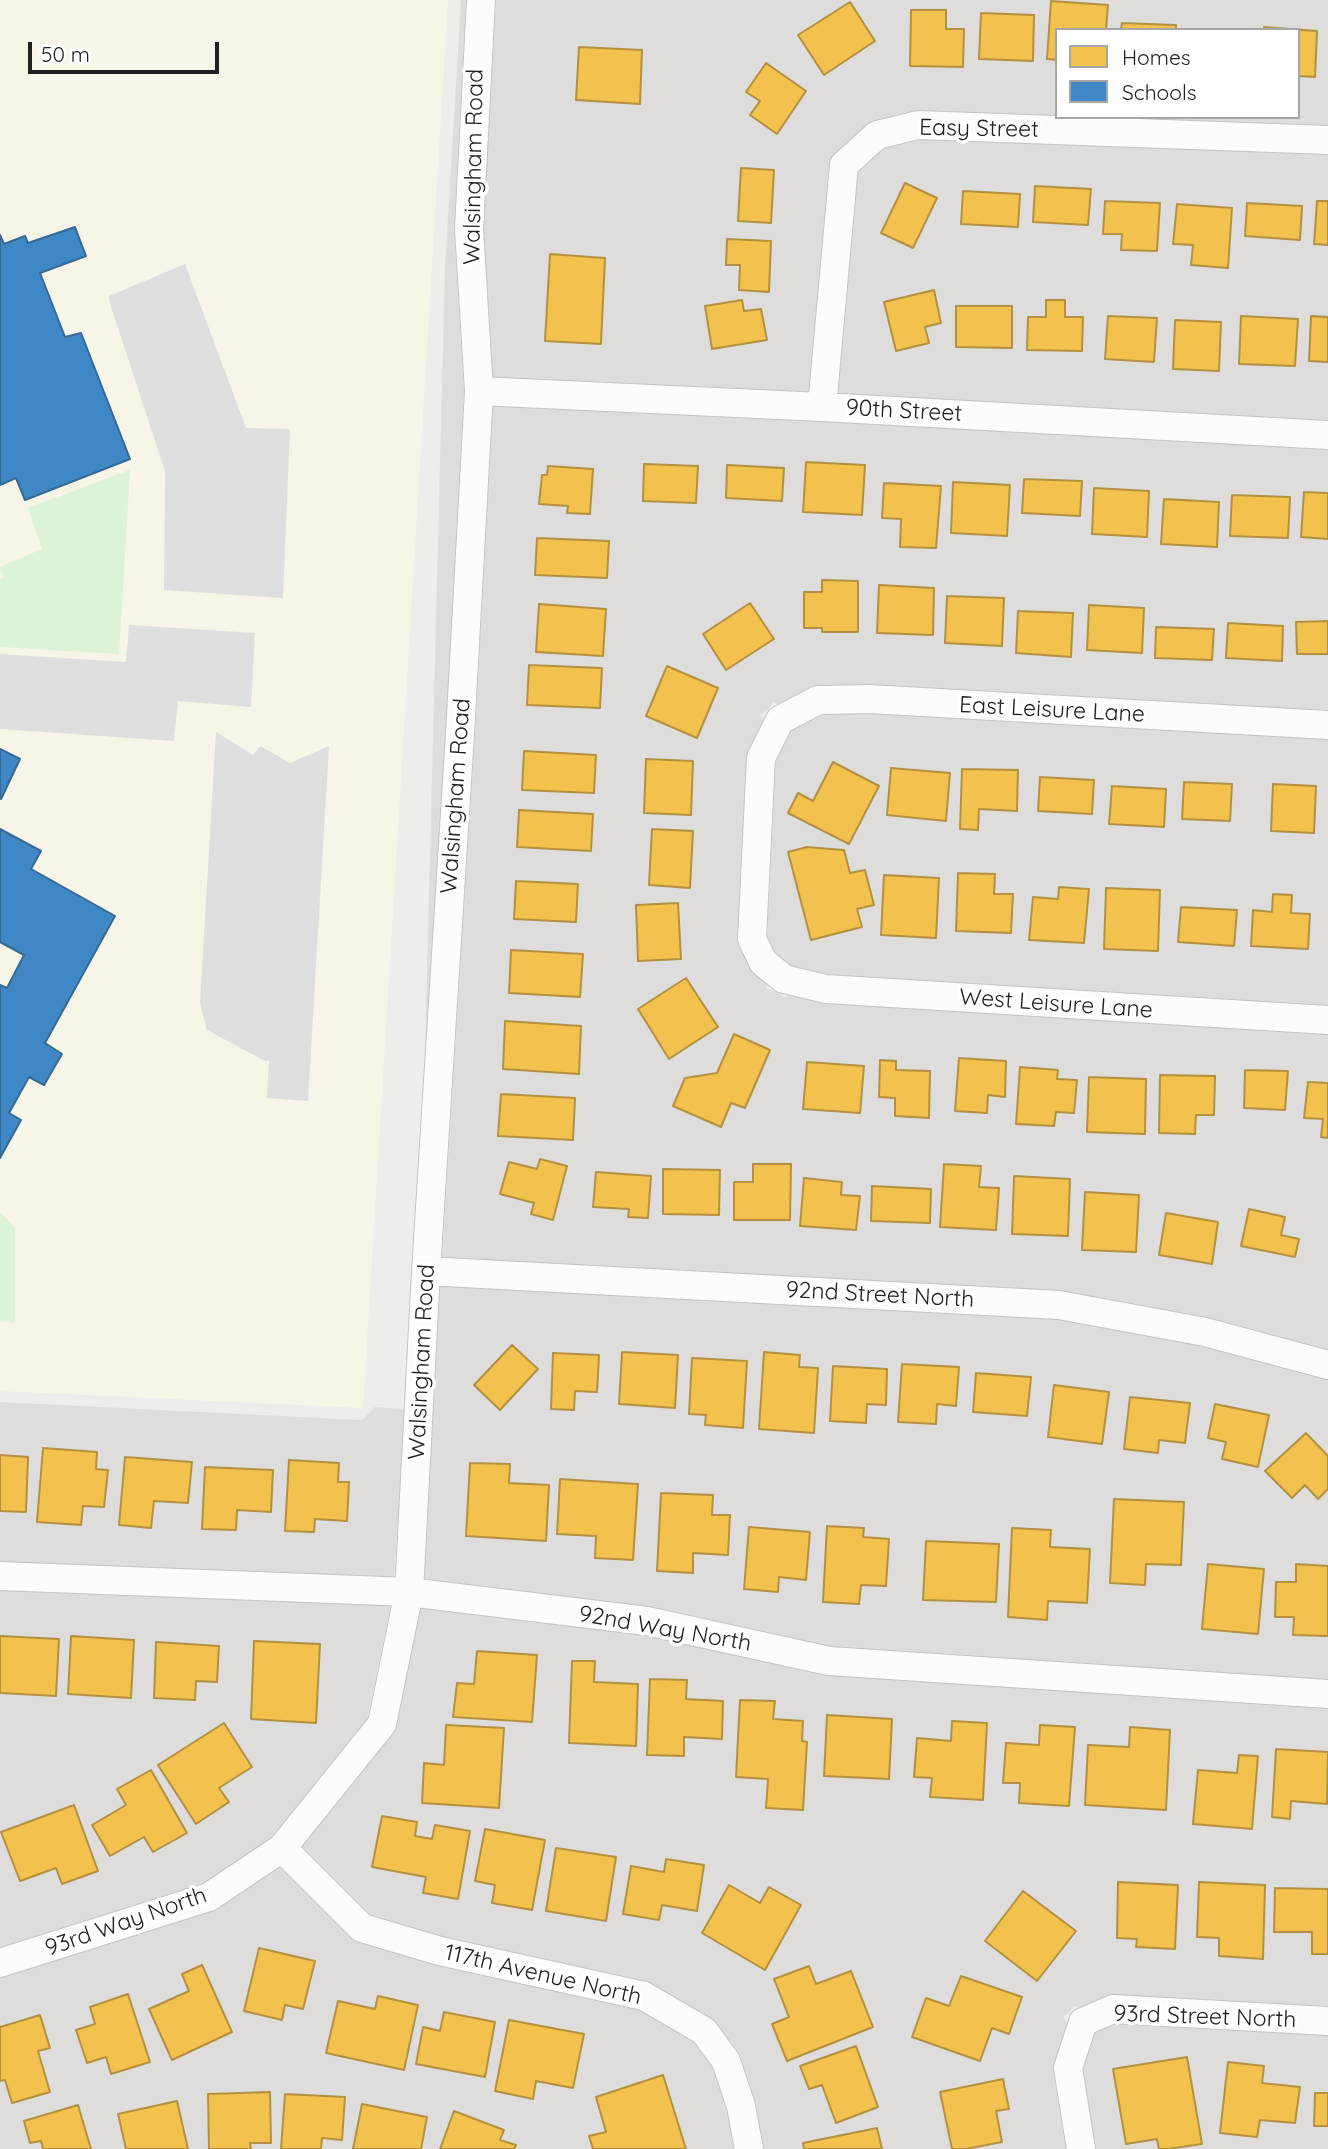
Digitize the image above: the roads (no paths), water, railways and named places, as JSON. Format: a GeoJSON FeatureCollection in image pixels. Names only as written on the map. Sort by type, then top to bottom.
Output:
{"type":"FeatureCollection","features":[{"type":"Feature","properties":{"kind":"street","name":"Walsingham Road"},"geometry":{"type":"LineString","coordinates":[[409,1592],[479,391],[468,229],[481,0]]}},
{"type":"Feature","properties":{"kind":"street","name":"Easy Street"},"geometry":{"type":"LineString","coordinates":[[822,407],[844,165],[877,135],[918,125],[1328,140]]}},
{"type":"Feature","properties":{"kind":"street","name":"90th Street"},"geometry":{"type":"LineString","coordinates":[[479,391],[1328,435]]}},
{"type":"Feature","properties":{"kind":"street","name":"East Leisure Lane"},"geometry":{"type":"LineString","coordinates":[[784,979],[762,962],[752,939],[761,758],[780,720],[818,700],[869,699],[1328,725]]}},
{"type":"Feature","properties":{"kind":"street","name":"West Leisure Lane"},"geometry":{"type":"LineString","coordinates":[[784,979],[826,989],[1328,1020]]}},
{"type":"Feature","properties":{"kind":"street","name":"92nd Street North"},"geometry":{"type":"LineString","coordinates":[[426,1271],[1059,1305],[1205,1332],[1328,1365]]}},
{"type":"Feature","properties":{"kind":"street","name":"92nd Way North"},"geometry":{"type":"LineString","coordinates":[[0,1576],[409,1592],[647,1621],[829,1661],[1328,1694]]}},
{"type":"Feature","properties":{"kind":"street","name":"93rd Way North"},"geometry":{"type":"LineString","coordinates":[[0,1964],[209,1896],[282,1847],[382,1724],[409,1592]]}},
{"type":"Feature","properties":{"kind":"street","name":"117th Avenue North"},"geometry":{"type":"LineString","coordinates":[[282,1847],[362,1928],[440,1951],[644,1996],[704,2031],[726,2061],[741,2106],[749,2149]]}},
{"type":"Feature","properties":{"kind":"street","name":"93rd Street North"},"geometry":{"type":"LineString","coordinates":[[1081,2149],[1068,2068],[1083,2022],[1113,2009],[1328,2021]]}}]}
